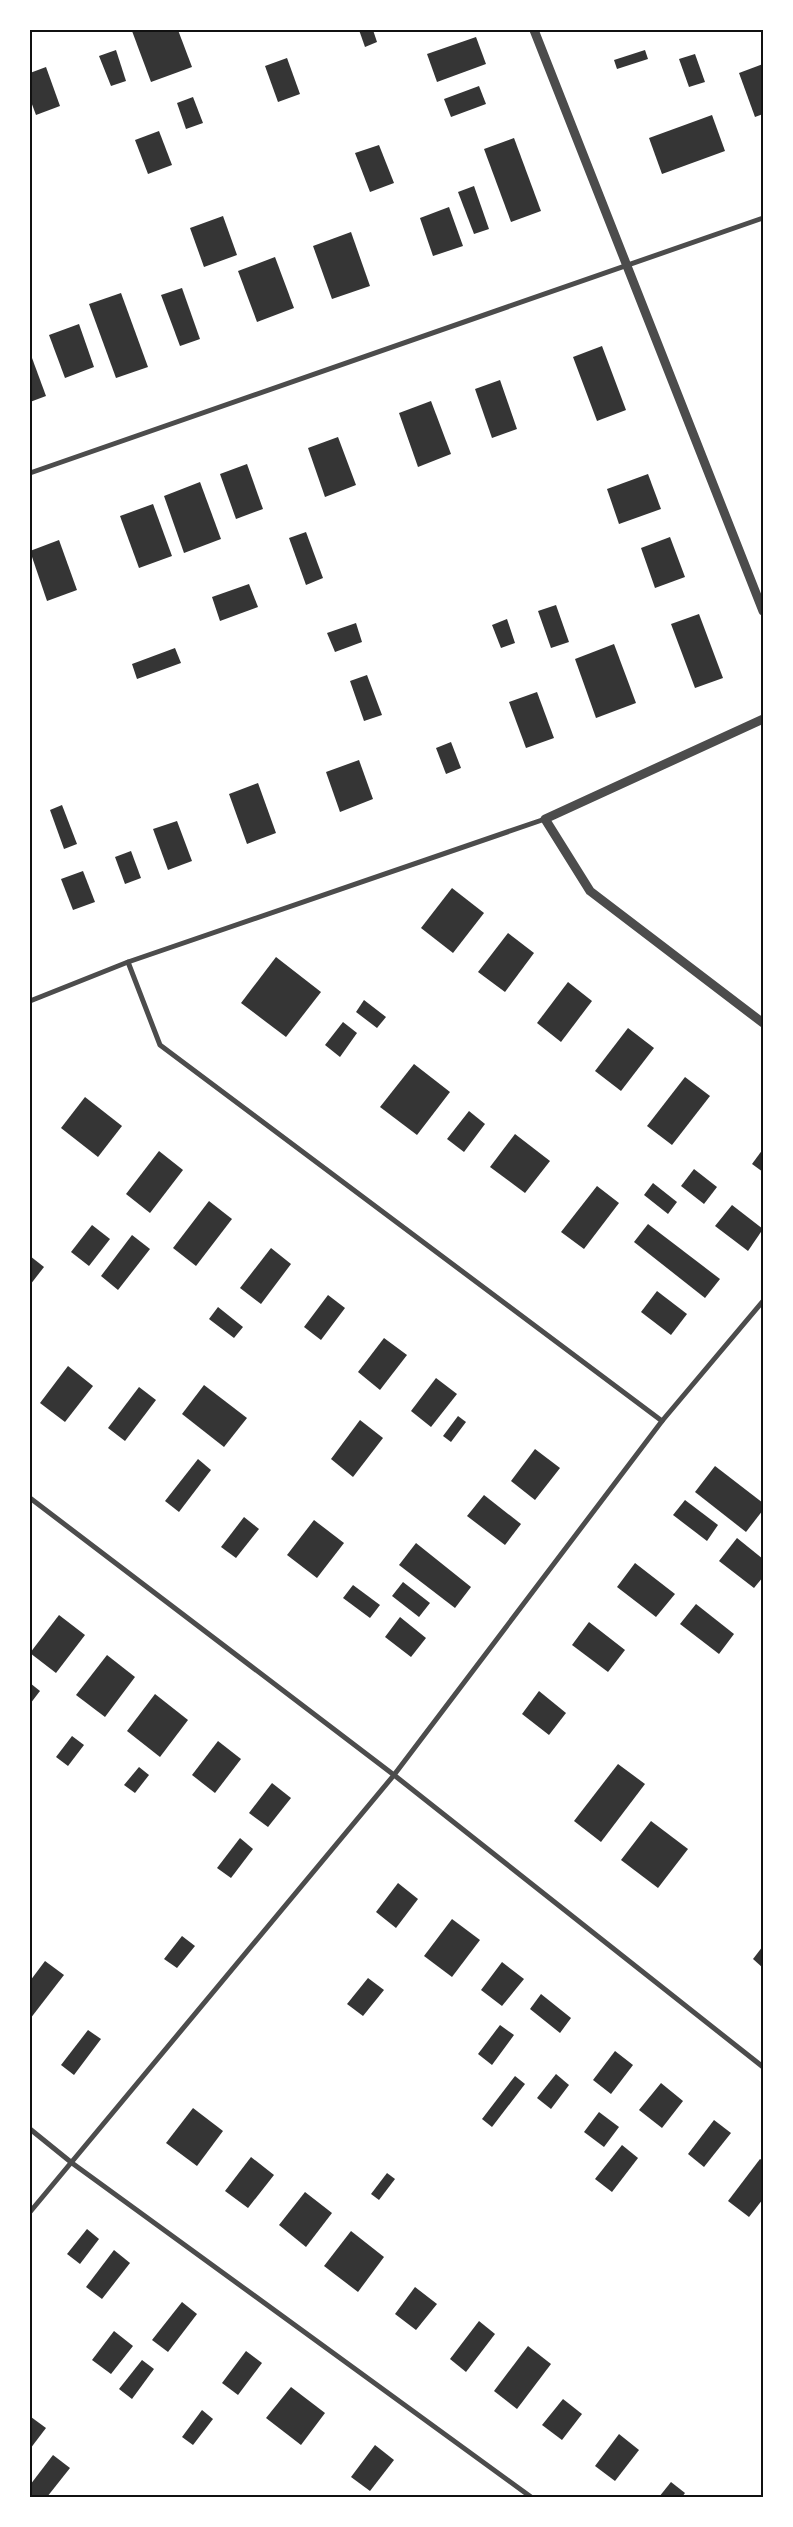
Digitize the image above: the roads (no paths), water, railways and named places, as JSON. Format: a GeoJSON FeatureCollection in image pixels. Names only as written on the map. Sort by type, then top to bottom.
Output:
{"type":"FeatureCollection","features":[{"type":"Feature","properties":{"kind":"street"},"geometry":{"type":"LineString","coordinates":[[534,30],[763,611]]}},
{"type":"Feature","properties":{"kind":"street"},"geometry":{"type":"LineString","coordinates":[[30,473],[763,218]]}},
{"type":"Feature","properties":{"kind":"street"},"geometry":{"type":"LineString","coordinates":[[30,1000],[128,962],[545,819],[763,719]]}},
{"type":"Feature","properties":{"kind":"street"},"geometry":{"type":"LineString","coordinates":[[545,819],[590,891],[763,1024]]}},
{"type":"Feature","properties":{"kind":"street"},"geometry":{"type":"LineString","coordinates":[[128,962],[160,1045],[662,1421]]}},
{"type":"Feature","properties":{"kind":"street"},"geometry":{"type":"LineString","coordinates":[[30,2212],[394,1775],[662,1421],[763,1300]]}},
{"type":"Feature","properties":{"kind":"street"},"geometry":{"type":"LineString","coordinates":[[30,1498],[394,1775],[763,2067]]}},
{"type":"Feature","properties":{"kind":"street"},"geometry":{"type":"LineString","coordinates":[[30,2129],[72,2163],[531,2497]]}}]}
